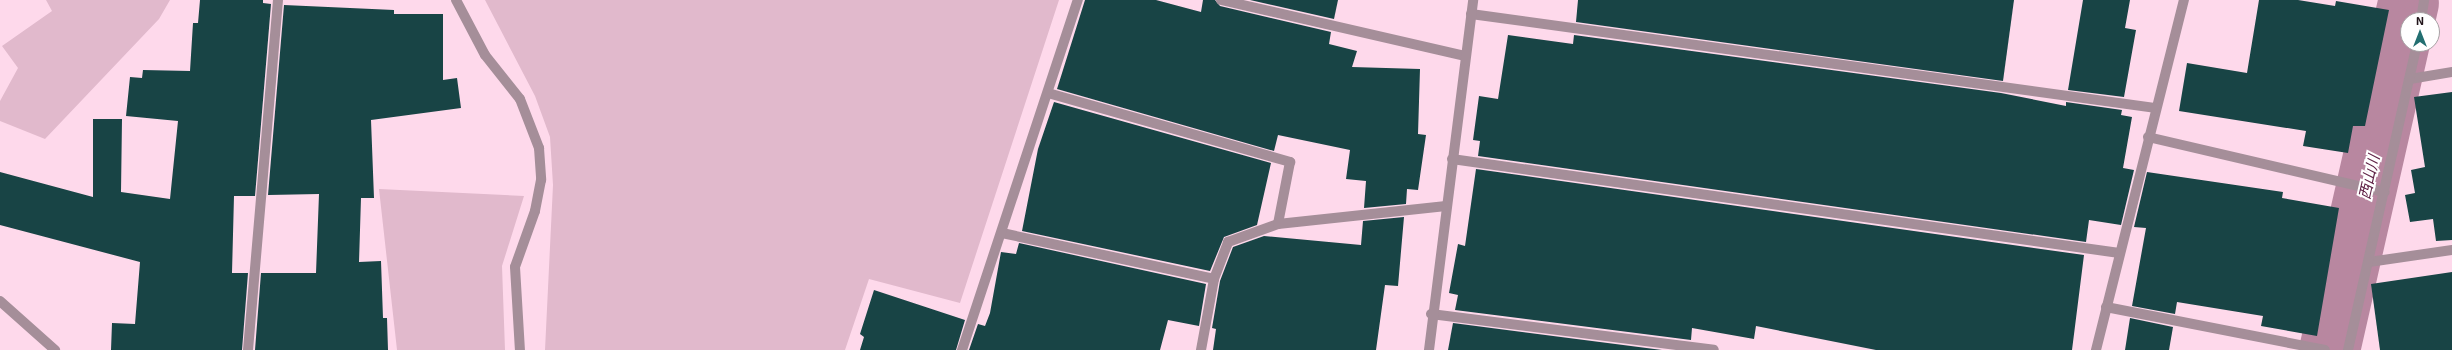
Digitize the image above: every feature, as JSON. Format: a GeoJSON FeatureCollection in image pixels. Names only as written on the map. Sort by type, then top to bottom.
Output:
{"type":"FeatureCollection","features":[{"type":"Feature","properties":{"kind":"street"},"geometry":{"type":"LineString","coordinates":[[248,350],[278,0]]}},
{"type":"Feature","properties":{"kind":"street"},"geometry":{"type":"LineString","coordinates":[[456,0],[485,55],[520,99],[539,148],[541,180],[535,211],[515,267],[520,350]]}},
{"type":"Feature","properties":{"kind":"street"},"geometry":{"type":"LineString","coordinates":[[962,350],[1078,0]]}},
{"type":"Feature","properties":{"kind":"street"},"geometry":{"type":"LineString","coordinates":[[1221,0],[1466,56]]}},
{"type":"Feature","properties":{"kind":"street"},"geometry":{"type":"LineString","coordinates":[[1429,350],[1431,314],[1473,0]]}},
{"type":"Feature","properties":{"kind":"street"},"geometry":{"type":"LineString","coordinates":[[2096,350],[2155,108],[2184,0]]}},
{"type":"Feature","properties":{"kind":"street"},"geometry":{"type":"LineString","coordinates":[[2422,12],[2424,0]]}},
{"type":"Feature","properties":{"kind":"street"},"geometry":{"type":"LineString","coordinates":[[1471,14],[2155,108]]}},
{"type":"Feature","properties":{"kind":"street"},"geometry":{"type":"LineString","coordinates":[[2348,350],[2385,192],[2415,52]]}},
{"type":"Feature","properties":{"kind":"street"},"geometry":{"type":"LineString","coordinates":[[2410,79],[2452,72]]}},
{"type":"Feature","properties":{"kind":"street"},"geometry":{"type":"LineString","coordinates":[[1048,94],[1290,162],[1278,224]]}},
{"type":"Feature","properties":{"kind":"street"},"geometry":{"type":"LineString","coordinates":[[2148,137],[2385,192]]}},
{"type":"Feature","properties":{"kind":"street"},"geometry":{"type":"LineString","coordinates":[[1452,159],[2119,253]]}},
{"type":"Feature","properties":{"kind":"street"},"geometry":{"type":"LineString","coordinates":[[1201,350],[1214,279],[1228,242],[1278,224],[1446,206]]}},
{"type":"Feature","properties":{"kind":"street"},"geometry":{"type":"LineString","coordinates":[[1002,232],[1214,279]]}},
{"type":"Feature","properties":{"kind":"street"},"geometry":{"type":"LineString","coordinates":[[2369,262],[2452,250]]}},
{"type":"Feature","properties":{"kind":"street"},"geometry":{"type":"LineString","coordinates":[[0,301],[55,350]]}},
{"type":"Feature","properties":{"kind":"street"},"geometry":{"type":"LineString","coordinates":[[2106,307],[2325,350]]}},
{"type":"Feature","properties":{"kind":"street"},"geometry":{"type":"LineString","coordinates":[[1431,314],[1714,350]]}},
{"type":"Feature","properties":{"kind":"shaded area"},"geometry":{"type":"Polygon","coordinates":[[[46,0],[170,0],[159,19],[45,139],[0,121],[0,101],[18,68],[2,46],[52,11],[46,0]]]}},
{"type":"Feature","properties":{"kind":"shaded area"},"geometry":{"type":"Polygon","coordinates":[[[485,0],[1059,0],[960,303],[869,279],[845,350],[545,350],[553,185],[550,137],[535,96],[485,0]]]}},
{"type":"Feature","properties":{"kind":"shaded area"},"geometry":{"type":"Polygon","coordinates":[[[379,189],[524,196],[502,266],[505,350],[397,350],[379,189]]]}},
{"type":"Feature","properties":{"kind":"building"},"geometry":{"type":"Polygon","coordinates":[[[200,0],[263,0],[263,3],[271,4],[255,196],[234,196],[232,273],[248,273],[242,350],[111,350],[112,323],[135,324],[140,262],[0,225],[0,172],[93,197],[93,119],[122,119],[121,192],[170,199],[178,121],[126,116],[130,77],[142,78],[143,70],[190,71],[193,23],[198,23],[200,0]]]}},
{"type":"Feature","properties":{"kind":"building"},"geometry":{"type":"Polygon","coordinates":[[[1085,0],[1156,0],[1201,12],[1203,0],[1215,0],[1220,6],[1331,32],[1329,44],[1357,51],[1352,67],[1420,69],[1418,134],[1426,135],[1418,190],[1407,189],[1406,204],[1364,208],[1366,181],[1346,179],[1350,150],[1278,135],[1274,151],[1057,89],[1085,0]]]}},
{"type":"Feature","properties":{"kind":"building"},"geometry":{"type":"Polygon","coordinates":[[[1250,0],[1338,0],[1334,19],[1250,0]]]}},
{"type":"Feature","properties":{"kind":"building"},"geometry":{"type":"Polygon","coordinates":[[[1578,0],[2014,0],[2003,81],[1576,22],[1578,0]]]}},
{"type":"Feature","properties":{"kind":"building"},"geometry":{"type":"Polygon","coordinates":[[[2083,0],[2130,0],[2125,28],[2136,30],[2124,97],[2068,90],[2083,0]]]}},
{"type":"Feature","properties":{"kind":"building"},"geometry":{"type":"Polygon","coordinates":[[[2259,0],[2298,0],[2335,6],[2336,1],[2389,10],[2365,126],[2353,126],[2348,153],[2303,146],[2306,131],[2179,111],[2187,63],[2247,73],[2259,0]]]}},
{"type":"Feature","properties":{"kind":"building"},"geometry":{"type":"Polygon","coordinates":[[[284,5],[394,10],[394,14],[443,14],[443,80],[457,78],[461,108],[371,120],[374,198],[361,198],[359,262],[381,261],[383,318],[387,318],[388,350],[255,350],[261,273],[316,273],[319,194],[268,195],[284,5]]]}},
{"type":"Feature","properties":{"kind":"building"},"geometry":{"type":"Polygon","coordinates":[[[1508,35],[1573,44],[1574,35],[2001,93],[2066,106],[2066,102],[2122,110],[2121,115],[2132,117],[2123,168],[2134,170],[2121,225],[2089,220],[2086,242],[1478,156],[1480,141],[1473,140],[1479,96],[1498,99],[1508,35]]]}},
{"type":"Feature","properties":{"kind":"building"},"geometry":{"type":"Polygon","coordinates":[[[2452,92],[2452,240],[2436,241],[2433,219],[2410,222],[2405,195],[2415,193],[2411,170],[2425,167],[2414,97],[2452,92]]]}},
{"type":"Feature","properties":{"kind":"building"},"geometry":{"type":"Polygon","coordinates":[[[1054,102],[1271,163],[1257,225],[1224,237],[1210,271],[1022,231],[1038,149],[1054,102]]]}},
{"type":"Feature","properties":{"kind":"building"},"geometry":{"type":"Polygon","coordinates":[[[1476,169],[2084,255],[2072,350],[1876,350],[1756,326],[1754,339],[1692,328],[1691,340],[1455,310],[1458,295],[1449,293],[1458,244],[1465,246],[1476,169]]]}},
{"type":"Feature","properties":{"kind":"building"},"geometry":{"type":"Polygon","coordinates":[[[2147,172],[2283,192],[2282,198],[2339,208],[2317,336],[2261,326],[2263,316],[2177,302],[2175,314],[2132,306],[2146,228],[2134,227],[2147,172]]]}},
{"type":"Feature","properties":{"kind":"building"},"geometry":{"type":"Polygon","coordinates":[[[1404,217],[1398,286],[1385,285],[1376,350],[1213,350],[1216,329],[1212,328],[1220,281],[1233,247],[1264,236],[1361,245],[1363,221],[1404,217]]]}},
{"type":"Feature","properties":{"kind":"building"},"geometry":{"type":"Polygon","coordinates":[[[1019,243],[1206,284],[1199,326],[1168,320],[1160,350],[969,350],[978,324],[985,326],[990,313],[1001,252],[1016,254],[1019,243]]]}},
{"type":"Feature","properties":{"kind":"building"},"geometry":{"type":"Polygon","coordinates":[[[2452,272],[2452,350],[2380,350],[2371,284],[2452,272]]]}},
{"type":"Feature","properties":{"kind":"building"},"geometry":{"type":"Polygon","coordinates":[[[874,290],[965,320],[956,350],[860,350],[864,337],[860,334],[874,290]]]}},
{"type":"Feature","properties":{"kind":"building"},"geometry":{"type":"Polygon","coordinates":[[[2130,318],[2173,327],[2169,350],[2125,350],[2130,318]]]}},
{"type":"Feature","properties":{"kind":"building"},"geometry":{"type":"Polygon","coordinates":[[[1453,323],[1662,350],[1448,350],[1453,323]]]}},
{"type":"Feature","properties":{"kind":"waterway","name":"西山川"},"geometry":{"type":"LineString","coordinates":[[2329,350],[2408,3]]}}]}
